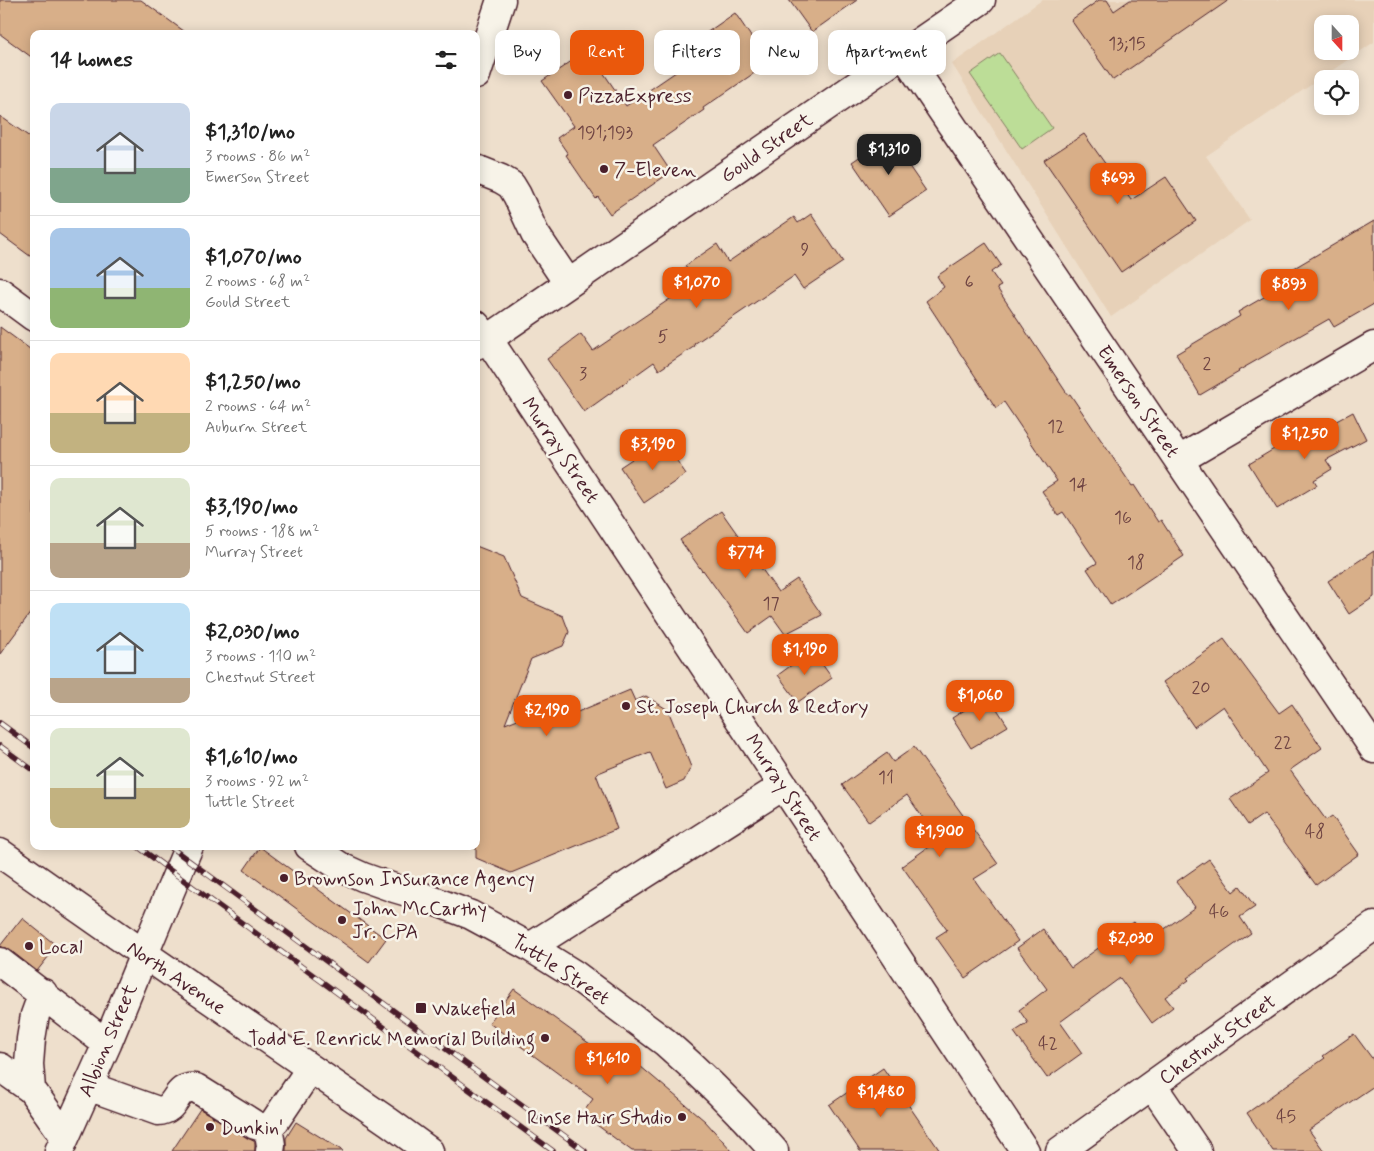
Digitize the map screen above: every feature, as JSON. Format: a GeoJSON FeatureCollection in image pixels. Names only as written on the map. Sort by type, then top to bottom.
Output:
{"type":"FeatureCollection","features":[{"type":"Feature","properties":{"kind":"street","name":"Gould Street"},"geometry":{"type":"LineString","coordinates":[[937,30],[981,0]]}},
{"type":"Feature","properties":{"kind":"street"},"geometry":{"type":"LineString","coordinates":[[480,60],[495,2]]}},
{"type":"Feature","properties":{"kind":"street","name":"Gould Street"},"geometry":{"type":"LineString","coordinates":[[480,336],[568,283],[871,75]]}},
{"type":"Feature","properties":{"kind":"street","name":"Emerson Street"},"geometry":{"type":"LineString","coordinates":[[918,75],[1374,749]]}},
{"type":"Feature","properties":{"kind":"street"},"geometry":{"type":"LineString","coordinates":[[480,171],[511,185],[535,234],[568,283]]}},
{"type":"Feature","properties":{"kind":"street"},"geometry":{"type":"LineString","coordinates":[[0,292],[30,314]]}},
{"type":"Feature","properties":{"kind":"street","name":"Murray Street"},"geometry":{"type":"LineString","coordinates":[[480,336],[783,786],[1024,1151]]}},
{"type":"Feature","properties":{"kind":"street"},"geometry":{"type":"LineString","coordinates":[[1179,460],[1374,346]]}},
{"type":"Feature","properties":{"kind":"street"},"geometry":{"type":"LineString","coordinates":[[530,946],[783,786]]}},
{"type":"Feature","properties":{"kind":"street","name":"Albion Street"},"geometry":{"type":"LineString","coordinates":[[62,1144],[107,1044],[187,850]]}},
{"type":"Feature","properties":{"kind":"street","name":"Tuttle Street"},"geometry":{"type":"LineString","coordinates":[[316,850],[341,867],[362,877],[471,915],[530,946],[575,975],[666,1042],[713,1085],[774,1151]]}},
{"type":"Feature","properties":{"kind":"street","name":"North Avenue"},"geometry":{"type":"LineString","coordinates":[[0,853],[429,1151]]}},
{"type":"Feature","properties":{"kind":"street","name":"Chestnut Street"},"geometry":{"type":"LineString","coordinates":[[1060,1151],[1374,926]]}},
{"type":"Feature","properties":{"kind":"street"},"geometry":{"type":"LineString","coordinates":[[0,962],[43,993],[107,1044]]}},
{"type":"Feature","properties":{"kind":"street"},"geometry":{"type":"LineString","coordinates":[[31,1089],[30,1039],[35,1015],[43,993]]}},
{"type":"Feature","properties":{"kind":"street"},"geometry":{"type":"LineString","coordinates":[[0,1066],[31,1089],[62,1144]]}},
{"type":"Feature","properties":{"kind":"street"},"geometry":{"type":"LineString","coordinates":[[269,1139],[275,1121],[310,1069]]}},
{"type":"Feature","properties":{"kind":"street"},"geometry":{"type":"LineString","coordinates":[[1152,1085],[1197,1151]]}},
{"type":"Feature","properties":{"kind":"street"},"geometry":{"type":"LineString","coordinates":[[88,1086],[158,1111],[169,1108],[183,1090],[189,1087],[196,1088],[261,1128],[269,1139]]}},
{"type":"Feature","properties":{"kind":"shaded area"},"geometry":{"type":"Polygon","coordinates":[[[1042,0],[1374,0],[1374,42],[1359,52],[1359,15],[1314,15],[1314,60],[1347,60],[1333,70],[1314,70],[1314,83],[1206,156],[1250,220],[1111,317],[952,64],[1042,0]]]}},
{"type":"Feature","properties":{"kind":"green space"},"geometry":{"type":"Polygon","coordinates":[[[1000,53],[1052,128],[1022,149],[970,74],[1000,53]]]}},
{"type":"Feature","properties":{"kind":"building"},"geometry":{"type":"Polygon","coordinates":[[[0,0],[141,0],[182,30],[30,30],[30,56],[0,34],[0,0]]]}},
{"type":"Feature","properties":{"kind":"building"},"geometry":{"type":"Polygon","coordinates":[[[789,0],[857,0],[815,30],[811,30],[789,0]]]}},
{"type":"Feature","properties":{"kind":"building"},"geometry":{"type":"Polygon","coordinates":[[[1099,0],[1107,0],[1114,11],[1130,0],[1229,0],[1113,80],[1071,20],[1099,0]]]}},
{"type":"Feature","properties":{"kind":"building"},"geometry":{"type":"Polygon","coordinates":[[[735,13],[750,35],[751,75],[653,145],[671,172],[610,214],[598,197],[596,199],[566,155],[568,154],[557,138],[574,126],[542,81],[551,75],[560,75],[560,69],[570,62],[570,75],[605,75],[626,106],[671,75],[740,75],[740,30],[711,30],[735,13]]]}},
{"type":"Feature","properties":{"kind":"building"},"geometry":{"type":"Polygon","coordinates":[[[0,116],[30,137],[30,256],[0,234],[0,116]]]}},
{"type":"Feature","properties":{"kind":"building"},"geometry":{"type":"Polygon","coordinates":[[[1084,134],[1131,200],[1166,177],[1196,221],[1121,272],[1044,160],[1084,134]]]}},
{"type":"Feature","properties":{"kind":"building"},"geometry":{"type":"Polygon","coordinates":[[[889,137],[926,191],[889,216],[852,162],[889,137]]]}},
{"type":"Feature","properties":{"kind":"building"},"geometry":{"type":"Polygon","coordinates":[[[811,214],[843,262],[803,289],[794,276],[659,370],[654,362],[584,412],[547,359],[581,334],[593,351],[695,282],[685,266],[717,244],[728,262],[794,217],[798,223],[811,214]]]}},
{"type":"Feature","properties":{"kind":"building"},"geometry":{"type":"Polygon","coordinates":[[[1374,221],[1374,304],[1334,327],[1329,319],[1200,395],[1176,354],[1240,316],[1238,312],[1290,282],[1284,274],[1374,221]]]}},
{"type":"Feature","properties":{"kind":"building"},"geometry":{"type":"Polygon","coordinates":[[[986,243],[1001,265],[991,272],[1001,286],[997,288],[1068,395],[1070,394],[1158,522],[1161,520],[1184,556],[1111,605],[1087,569],[1097,563],[1063,512],[1058,515],[1042,491],[1057,481],[1004,402],[996,408],[926,301],[944,287],[937,276],[986,243]]]}},
{"type":"Feature","properties":{"kind":"building"},"geometry":{"type":"Polygon","coordinates":[[[0,327],[30,349],[30,613],[0,654],[0,327]]]}},
{"type":"Feature","properties":{"kind":"building"},"geometry":{"type":"Polygon","coordinates":[[[1353,412],[1366,439],[1326,460],[1332,469],[1314,480],[1317,485],[1277,509],[1249,464],[1289,440],[1292,445],[1353,412]]]}},
{"type":"Feature","properties":{"kind":"building"},"geometry":{"type":"Polygon","coordinates":[[[662,439],[686,474],[644,503],[620,467],[662,439]]]}},
{"type":"Feature","properties":{"kind":"building"},"geometry":{"type":"Polygon","coordinates":[[[721,511],[778,592],[797,579],[822,615],[785,634],[772,616],[748,633],[680,540],[721,511]]]}},
{"type":"Feature","properties":{"kind":"building","name":"St. Joseph Church & Rectory"},"geometry":{"type":"Polygon","coordinates":[[[480,548],[504,557],[522,598],[563,616],[569,632],[563,646],[531,659],[505,724],[538,711],[544,726],[630,690],[635,701],[646,696],[668,710],[691,767],[684,781],[666,789],[650,752],[596,774],[617,829],[511,873],[476,858],[476,850],[480,850],[480,548]]]}},
{"type":"Feature","properties":{"kind":"building"},"geometry":{"type":"Polygon","coordinates":[[[1374,551],[1374,597],[1349,614],[1328,581],[1374,551]]]}},
{"type":"Feature","properties":{"kind":"building"},"geometry":{"type":"Polygon","coordinates":[[[1224,639],[1279,713],[1292,704],[1322,748],[1290,770],[1326,820],[1332,816],[1359,854],[1316,885],[1264,814],[1248,825],[1230,799],[1268,773],[1223,706],[1194,727],[1163,682],[1224,639]]]}},
{"type":"Feature","properties":{"kind":"building"},"geometry":{"type":"Polygon","coordinates":[[[812,650],[832,678],[798,702],[778,675],[812,650]]]}},
{"type":"Feature","properties":{"kind":"building"},"geometry":{"type":"Polygon","coordinates":[[[988,695],[1008,726],[971,748],[952,718],[988,695]]]}},
{"type":"Feature","properties":{"kind":"building"},"geometry":{"type":"Polygon","coordinates":[[[914,747],[998,864],[974,879],[1018,941],[965,978],[936,937],[947,930],[902,866],[938,840],[907,795],[869,822],[842,785],[887,753],[893,762],[914,747]]]}},
{"type":"Feature","properties":{"kind":"building"},"geometry":{"type":"Polygon","coordinates":[[[258,850],[264,850],[386,939],[369,962],[244,870],[258,850]]]}},
{"type":"Feature","properties":{"kind":"building"},"geometry":{"type":"Polygon","coordinates":[[[1209,859],[1233,892],[1240,886],[1255,907],[1240,917],[1251,933],[1187,978],[1189,980],[1165,997],[1173,1007],[1152,1023],[1120,978],[1060,1022],[1082,1053],[1047,1078],[1014,1032],[1028,1023],[1019,1010],[1047,989],[1017,948],[1043,929],[1071,968],[1134,922],[1148,941],[1195,907],[1176,882],[1209,859]]]}},
{"type":"Feature","properties":{"kind":"building","name":"Local"},"geometry":{"type":"Polygon","coordinates":[[[22,918],[57,946],[37,971],[10,950],[0,946],[22,918]]]}},
{"type":"Feature","properties":{"kind":"building"},"geometry":{"type":"Polygon","coordinates":[[[514,989],[619,1065],[627,1055],[705,1121],[732,1151],[632,1151],[582,1114],[593,1099],[489,1023],[514,989]]]}},
{"type":"Feature","properties":{"kind":"building"},"geometry":{"type":"Polygon","coordinates":[[[1354,1034],[1374,1061],[1374,1086],[1309,1130],[1324,1151],[1273,1151],[1247,1113],[1325,1058],[1323,1056],[1354,1034]]]}},
{"type":"Feature","properties":{"kind":"building"},"geometry":{"type":"Polygon","coordinates":[[[883,1068],[940,1151],[860,1151],[829,1105],[883,1068]]]}},
{"type":"Feature","properties":{"kind":"building","name":"Dunkin'"},"geometry":{"type":"Polygon","coordinates":[[[200,1109],[255,1142],[255,1151],[172,1151],[200,1109]]]}},
{"type":"Feature","properties":{"kind":"building"},"geometry":{"type":"Polygon","coordinates":[[[296,1122],[343,1151],[286,1151],[286,1138],[296,1122]]]}},
{"type":"Feature","properties":{"kind":"railway"},"geometry":{"type":"LineString","coordinates":[[0,723],[30,745]]}},
{"type":"Feature","properties":{"kind":"railway"},"geometry":{"type":"LineString","coordinates":[[0,746],[30,768]]}},
{"type":"Feature","properties":{"kind":"railway"},"geometry":{"type":"LineString","coordinates":[[142,850],[553,1151]]}},
{"type":"Feature","properties":{"kind":"railway"},"geometry":{"type":"LineString","coordinates":[[174,850],[585,1151]]}},
{"type":"Feature","properties":{"kind":"place","name":"PizzaExpress"},"geometry":{"type":"Point","coordinates":[568,95]}},
{"type":"Feature","properties":{"kind":"place","name":"7-Eleven"},"geometry":{"type":"Point","coordinates":[604,169]}},
{"type":"Feature","properties":{"kind":"place","name":"St. Joseph Church & Rectory"},"geometry":{"type":"Point","coordinates":[626,706]}},
{"type":"Feature","properties":{"kind":"place","name":"Brownson Insurance Agency"},"geometry":{"type":"Point","coordinates":[284,878]}},
{"type":"Feature","properties":{"kind":"place","name":"John McCarthy Jr. CPA"},"geometry":{"type":"Point","coordinates":[342,920]}},
{"type":"Feature","properties":{"kind":"place","name":"Local"},"geometry":{"type":"Point","coordinates":[29,946]}},
{"type":"Feature","properties":{"kind":"place","name":"Wakefield"},"geometry":{"type":"Point","coordinates":[421,1008]}},
{"type":"Feature","properties":{"kind":"place","name":"Todd E. Renrick Memorial Building"},"geometry":{"type":"Point","coordinates":[545,1038]}},
{"type":"Feature","properties":{"kind":"place","name":"Rinse Hair Studio"},"geometry":{"type":"Point","coordinates":[682,1117]}},
{"type":"Feature","properties":{"kind":"place","name":"Dunkin'"},"geometry":{"type":"Point","coordinates":[210,1127]}}]}
